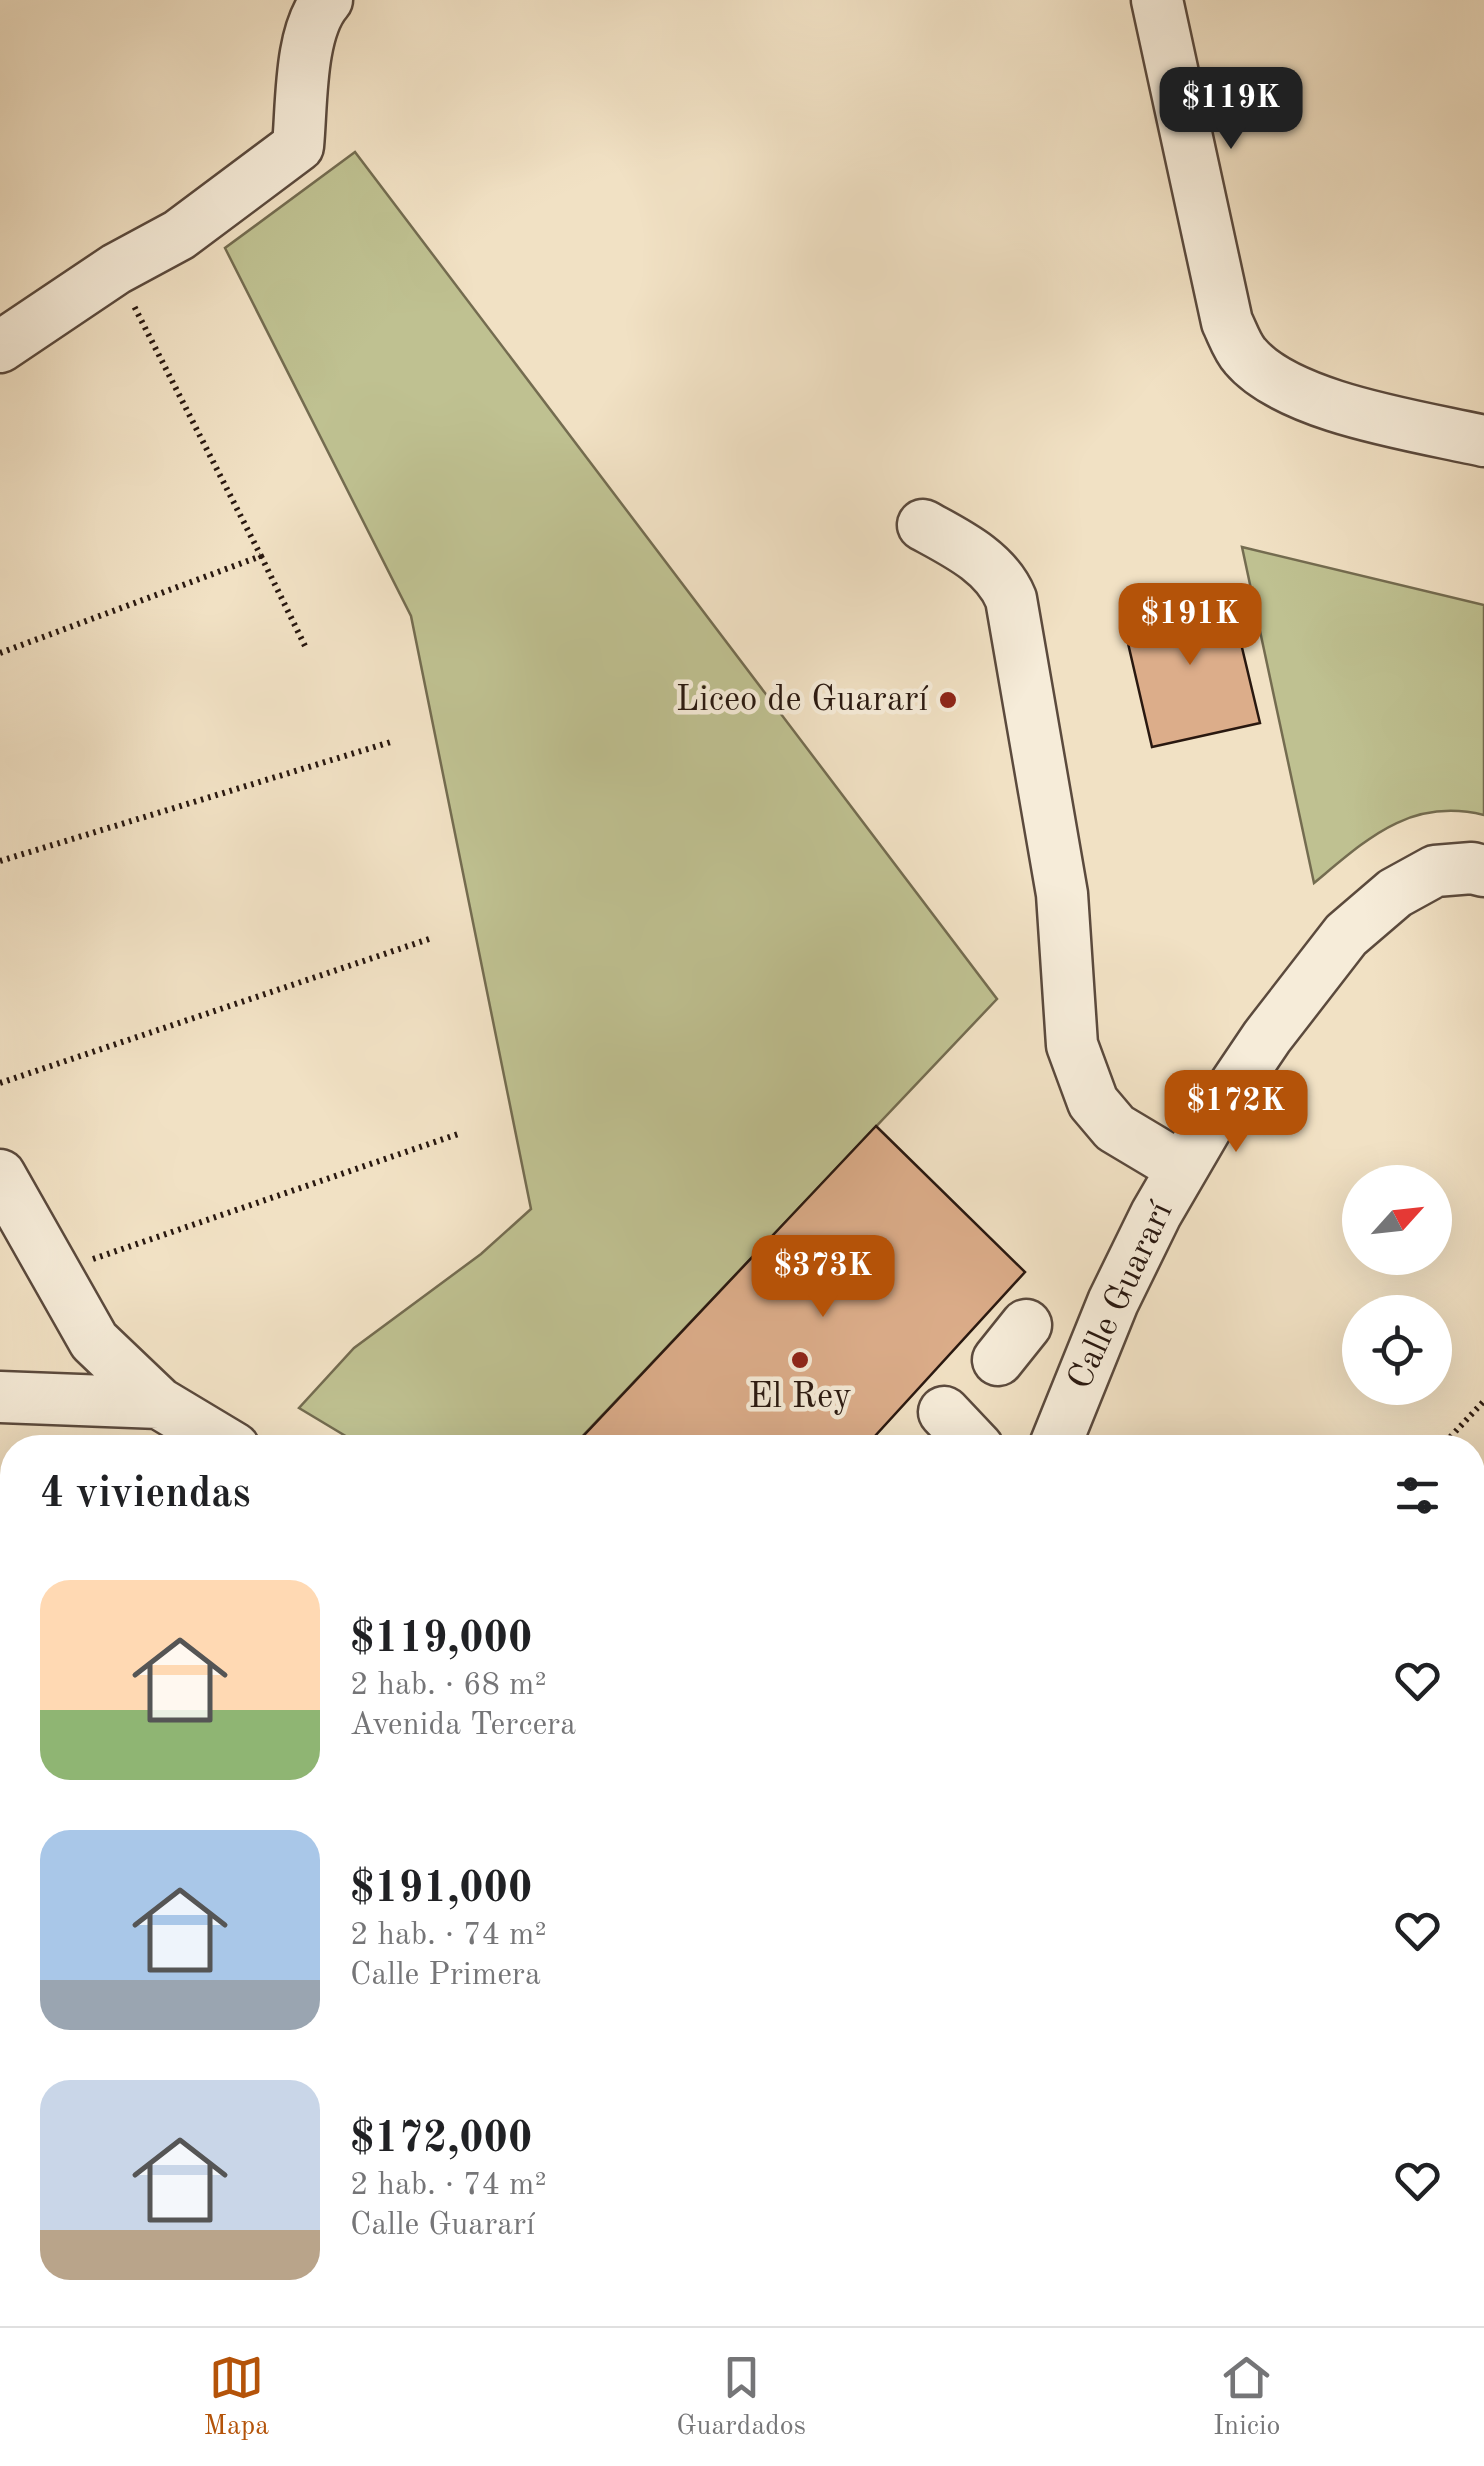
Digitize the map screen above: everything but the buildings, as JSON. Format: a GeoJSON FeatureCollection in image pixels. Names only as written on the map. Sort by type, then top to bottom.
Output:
{"type":"FeatureCollection","features":[{"type":"Feature","properties":{"kind":"street"},"geometry":{"type":"LineString","coordinates":[[0,347],[116,269],[179,235],[298,146],[306,53],[318,10],[327,0]]}},
{"type":"Feature","properties":{"kind":"street"},"geometry":{"type":"LineString","coordinates":[[1156,0],[1226,322],[1244,356],[1278,384],[1350,411],[1484,441]]}},
{"type":"Feature","properties":{"kind":"street"},"geometry":{"type":"LineString","coordinates":[[923,525],[964,548],[1003,580],[1010,599],[1062,894],[1072,1045],[1093,1102],[1115,1128],[1182,1168]]}},
{"type":"Feature","properties":{"kind":"street","name":"Calle Guararí"},"geometry":{"type":"LineString","coordinates":[[1059,1435],[1113,1302],[1182,1168],[1267,1037],[1346,935],[1395,892],[1436,872],[1472,868],[1484,871]]}},
{"type":"Feature","properties":{"kind":"street"},"geometry":{"type":"LineString","coordinates":[[0,1175],[94,1341],[159,1402],[213,1435]]}},
{"type":"Feature","properties":{"kind":"street"},"geometry":{"type":"LineString","coordinates":[[0,1397],[159,1402]]}},
{"type":"Feature","properties":{"kind":"street"},"geometry":{"type":"LineString","coordinates":[[944,1412],[966,1435]]}},
{"type":"Feature","properties":{"kind":"path"},"geometry":{"type":"LineString","coordinates":[[116,269],[307,650]]}},
{"type":"Feature","properties":{"kind":"path"},"geometry":{"type":"LineString","coordinates":[[0,652],[261,556]]}},
{"type":"Feature","properties":{"kind":"path"},"geometry":{"type":"LineString","coordinates":[[0,862],[394,741]]}},
{"type":"Feature","properties":{"kind":"path"},"geometry":{"type":"LineString","coordinates":[[0,1083],[432,938]]}},
{"type":"Feature","properties":{"kind":"path"},"geometry":{"type":"LineString","coordinates":[[54,1272],[460,1132]]}},
{"type":"Feature","properties":{"kind":"path"},"geometry":{"type":"LineString","coordinates":[[1452,1435],[1484,1401]]}},
{"type":"Feature","properties":{"kind":"green space"},"geometry":{"type":"Polygon","coordinates":[[[355,152],[997,999],[583,1435],[344,1435],[299,1408],[354,1348],[481,1254],[531,1209],[411,616],[225,248],[355,152]]]}},
{"type":"Feature","properties":{"kind":"green space"},"geometry":{"type":"Polygon","coordinates":[[[1242,547],[1484,605],[1484,815],[1458,811],[1412,817],[1372,837],[1314,883],[1242,547]]]}},
{"type":"Feature","properties":{"kind":"place","name":"Liceo de Guararí"},"geometry":{"type":"Point","coordinates":[948,700]}},
{"type":"Feature","properties":{"kind":"place","name":"El Rey"},"geometry":{"type":"Point","coordinates":[800,1360]}}]}
